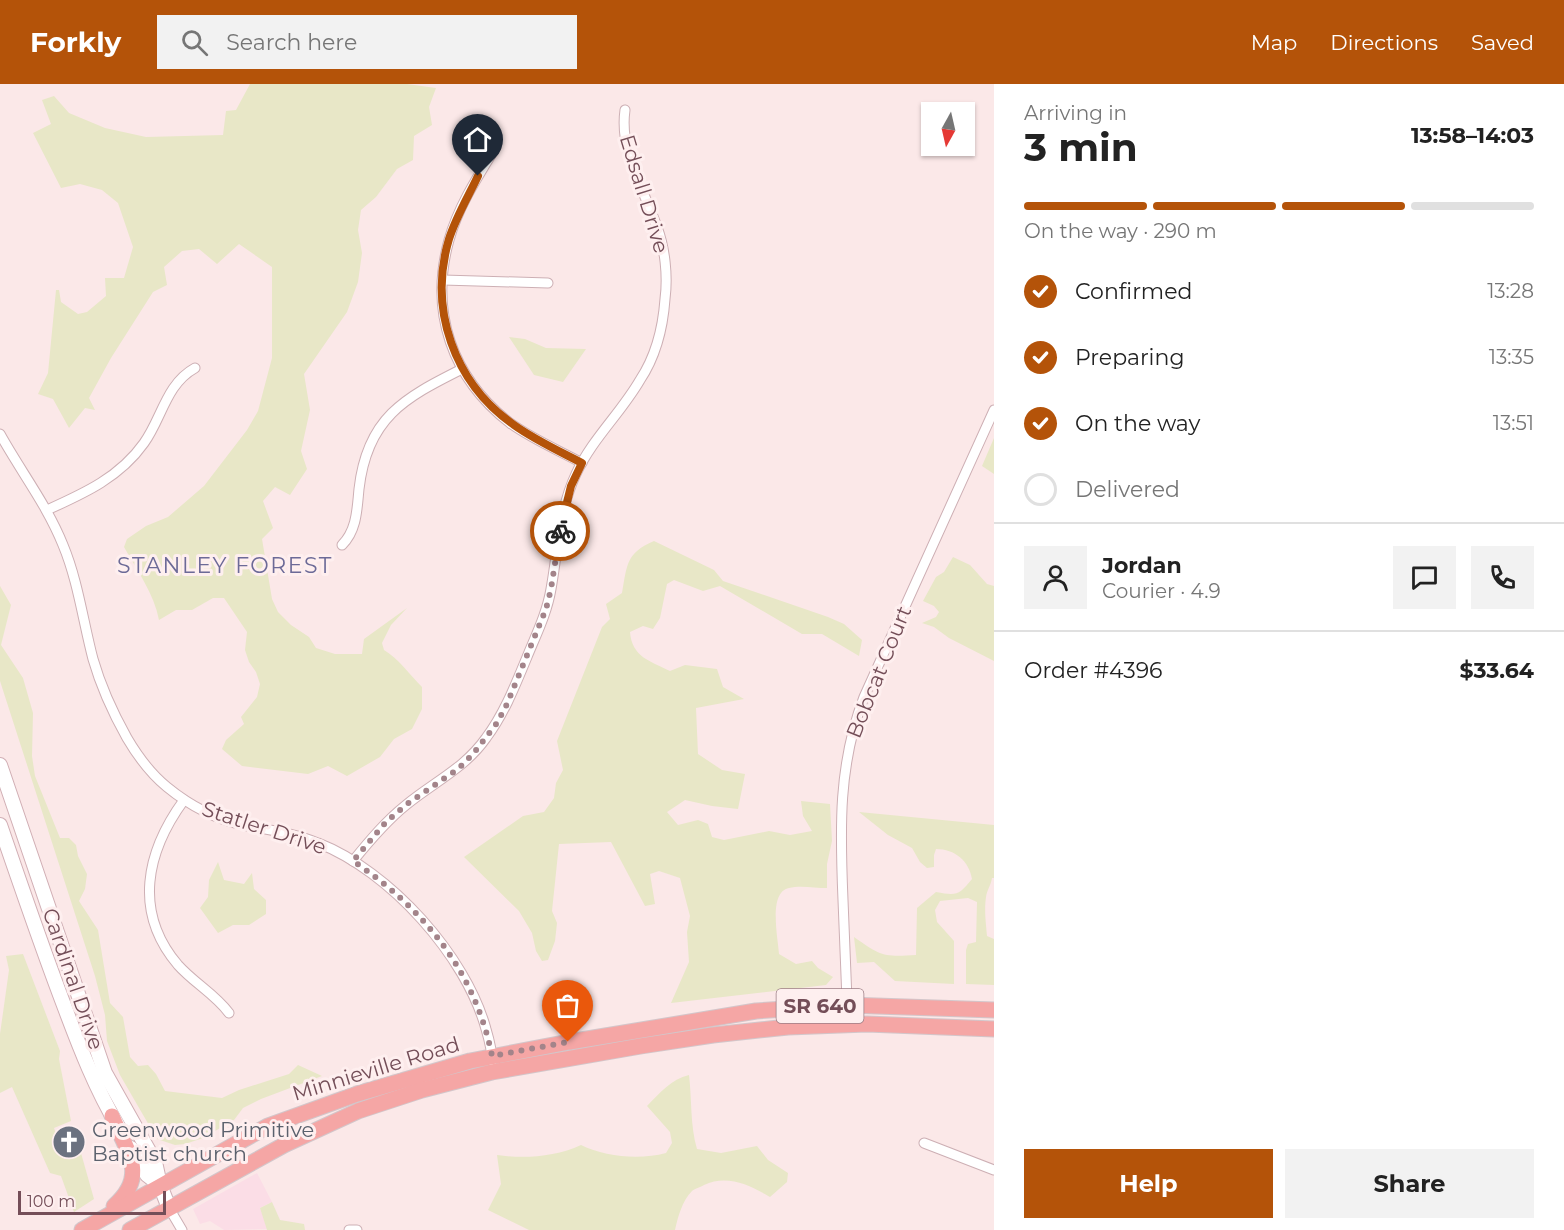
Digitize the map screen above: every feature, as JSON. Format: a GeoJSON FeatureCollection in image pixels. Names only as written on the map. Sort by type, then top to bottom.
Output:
{"type":"FeatureCollection","features":[{"type":"Feature","properties":{"kind":"main road","name":"Cardinal Drive"},"geometry":{"type":"LineString","coordinates":[[0,765],[105,1073],[155,1162],[160,1185],[169,1208]]}},
{"type":"Feature","properties":{"kind":"main road","name":"Cardinal Drive"},"geometry":{"type":"LineString","coordinates":[[0,825],[97,1088],[147,1175],[160,1185]]}},
{"type":"Feature","properties":{"kind":"main road","name":"Minnieville Road"},"geometry":{"type":"LineString","coordinates":[[82,1230],[268,1126],[294,1115],[413,1077],[492,1056],[756,1011],[847,1005],[994,1010]]}},
{"type":"Feature","properties":{"kind":"main road","name":"Minnieville Road"},"geometry":{"type":"LineString","coordinates":[[130,1230],[284,1145],[358,1111],[422,1090],[492,1072],[713,1035],[788,1027],[848,1024],[994,1029]]}},
{"type":"Feature","properties":{"kind":"main road"},"geometry":{"type":"LineString","coordinates":[[96,1222],[123,1198],[133,1181],[131,1160],[112,1116]]}},
{"type":"Feature","properties":{"kind":"street","name":"Edsall Drive"},"geometry":{"type":"LineString","coordinates":[[353,861],[386,822],[407,804],[458,769],[497,723],[546,609],[561,521],[571,486],[582,463],[640,381],[658,340],[666,283],[661,240],[630,159],[623,122],[625,110]]}},
{"type":"Feature","properties":{"kind":"street"},"geometry":{"type":"LineString","coordinates":[[496,147],[478,176],[456,220],[449,240],[443,280],[443,302],[450,343],[462,369],[484,399],[513,425],[582,463]]}},
{"type":"Feature","properties":{"kind":"street"},"geometry":{"type":"LineString","coordinates":[[443,280],[548,283]]}},
{"type":"Feature","properties":{"kind":"street"},"geometry":{"type":"LineString","coordinates":[[47,510],[101,484],[121,470],[145,442],[176,384],[195,368]]}},
{"type":"Feature","properties":{"kind":"street"},"geometry":{"type":"LineString","coordinates":[[342,545],[352,532],[355,522],[360,478],[368,449],[384,420],[408,398],[462,369]]}},
{"type":"Feature","properties":{"kind":"street","name":"Bobcat Court"},"geometry":{"type":"LineString","coordinates":[[848,1024],[840,848],[842,783],[850,739],[864,697],[994,410]]}},
{"type":"Feature","properties":{"kind":"street","name":"Statler Drive"},"geometry":{"type":"LineString","coordinates":[[0,434],[47,510],[63,546],[73,574],[93,659],[115,717],[144,762],[166,786],[184,800],[225,820],[305,837],[334,850],[374,875],[407,905],[446,948],[473,992],[482,1014],[492,1056],[492,1072]]}},
{"type":"Feature","properties":{"kind":"street"},"geometry":{"type":"LineString","coordinates":[[184,800],[170,818],[154,853],[150,867],[151,904],[155,922],[168,952],[190,978],[214,996],[229,1013]]}},
{"type":"Feature","properties":{"kind":"street"},"geometry":{"type":"LineString","coordinates":[[924,1143],[994,1170]]}},
{"type":"Feature","properties":{"kind":"street"},"geometry":{"type":"LineString","coordinates":[[169,1208],[182,1230]]}},
{"type":"Feature","properties":{"kind":"street"},"geometry":{"type":"LineString","coordinates":[[349,1230],[357,1230]]}},
{"type":"Feature","properties":{"kind":"shaded area"},"geometry":{"type":"Polygon","coordinates":[[[257,1173],[272,1202],[260,1208],[268,1229],[224,1230],[210,1221],[200,1224],[193,1209],[257,1173]]]}},
{"type":"Feature","properties":{"kind":"green space"},"geometry":{"type":"Polygon","coordinates":[[[250,84],[407,84],[436,88],[429,107],[432,125],[414,136],[413,160],[397,169],[376,197],[361,210],[358,230],[362,253],[358,282],[347,312],[304,374],[310,410],[301,451],[307,469],[290,495],[275,487],[263,501],[273,528],[262,539],[272,599],[278,612],[291,625],[309,637],[316,648],[335,654],[362,654],[364,639],[407,608],[391,625],[382,643],[384,650],[399,662],[422,687],[422,709],[412,729],[394,739],[380,757],[347,776],[328,766],[308,774],[242,766],[222,749],[226,740],[244,724],[241,717],[257,697],[260,684],[245,650],[247,632],[224,598],[213,598],[192,610],[176,610],[159,620],[149,592],[124,547],[127,539],[146,526],[168,517],[204,486],[247,430],[258,411],[272,358],[272,267],[239,244],[217,264],[199,249],[182,251],[164,267],[167,285],[153,292],[111,358],[89,398],[95,410],[85,408],[69,428],[53,399],[38,394],[48,373],[56,290],[59,290],[61,302],[78,314],[87,312],[106,296],[105,278],[124,278],[133,247],[118,203],[102,190],[80,184],[61,188],[33,133],[51,124],[42,100],[54,96],[69,113],[105,128],[146,137],[223,135],[226,111],[236,110],[250,84]]]}},
{"type":"Feature","properties":{"kind":"green space"},"geometry":{"type":"Polygon","coordinates":[[[509,337],[525,339],[546,348],[586,349],[563,382],[534,375],[509,337]]]}},
{"type":"Feature","properties":{"kind":"green space"},"geometry":{"type":"Polygon","coordinates":[[[994,438],[994,474],[982,466],[994,438]]]}},
{"type":"Feature","properties":{"kind":"green space"},"geometry":{"type":"Polygon","coordinates":[[[654,541],[714,570],[723,581],[844,624],[862,640],[859,656],[822,634],[802,634],[720,586],[703,591],[674,580],[667,584],[660,618],[653,629],[643,626],[630,632],[634,647],[649,661],[670,671],[685,665],[717,669],[723,687],[744,699],[696,708],[698,754],[722,770],[745,774],[738,809],[685,800],[667,812],[678,825],[698,820],[708,824],[712,837],[724,840],[769,831],[790,835],[812,831],[803,816],[801,801],[830,804],[832,841],[827,864],[827,888],[789,888],[782,891],[776,906],[779,954],[796,964],[812,961],[818,968],[833,977],[826,985],[671,1003],[689,962],[687,932],[690,916],[680,878],[659,871],[650,874],[655,904],[645,906],[611,842],[559,844],[552,911],[557,923],[555,941],[548,960],[542,961],[536,951],[532,933],[519,911],[464,857],[523,816],[544,812],[554,798],[556,783],[563,770],[557,741],[602,627],[610,619],[606,604],[622,593],[627,567],[633,555],[654,541]]]}},
{"type":"Feature","properties":{"kind":"green space"},"geometry":{"type":"Polygon","coordinates":[[[953,557],[970,565],[987,584],[994,586],[994,661],[949,638],[934,627],[922,623],[936,617],[939,612],[934,606],[923,601],[936,577],[944,572],[953,557]]]}},
{"type":"Feature","properties":{"kind":"green space"},"geometry":{"type":"Polygon","coordinates":[[[0,586],[11,605],[1,645],[23,678],[33,713],[32,756],[35,776],[60,838],[69,838],[76,845],[78,856],[87,874],[85,889],[79,901],[98,930],[110,1003],[123,1017],[130,1057],[138,1066],[148,1065],[165,1091],[222,1098],[289,1074],[298,1065],[322,1076],[243,1108],[234,1120],[203,1138],[175,1145],[157,1139],[120,1075],[107,1041],[105,1015],[95,976],[0,681],[0,586]]]}},
{"type":"Feature","properties":{"kind":"green space"},"geometry":{"type":"Polygon","coordinates":[[[859,812],[994,825],[994,878],[987,892],[985,907],[987,936],[994,939],[994,985],[966,984],[966,950],[968,944],[976,942],[977,902],[968,898],[940,901],[935,910],[937,922],[954,941],[954,984],[895,981],[874,962],[857,963],[854,937],[883,954],[916,955],[917,908],[936,892],[957,893],[972,879],[968,867],[960,857],[949,851],[936,849],[934,867],[927,868],[920,862],[912,848],[888,835],[859,812]]]}},
{"type":"Feature","properties":{"kind":"green space"},"geometry":{"type":"Polygon","coordinates":[[[218,862],[224,880],[244,884],[252,873],[254,889],[266,900],[266,914],[249,925],[233,925],[218,933],[200,908],[208,897],[209,880],[218,862]]]}},
{"type":"Feature","properties":{"kind":"green space"},"geometry":{"type":"Polygon","coordinates":[[[23,954],[60,1051],[59,1059],[71,1121],[54,1128],[64,1159],[81,1153],[94,1199],[74,1212],[61,1176],[50,1173],[12,1087],[0,1093],[0,1034],[9,970],[6,956],[23,954]]]}},
{"type":"Feature","properties":{"kind":"green space"},"geometry":{"type":"Polygon","coordinates":[[[689,1075],[692,1122],[697,1149],[721,1153],[757,1146],[768,1160],[788,1173],[787,1182],[770,1197],[738,1182],[713,1182],[692,1191],[681,1209],[675,1230],[529,1230],[488,1210],[501,1184],[497,1155],[539,1156],[581,1145],[612,1155],[634,1157],[666,1153],[672,1143],[670,1132],[647,1106],[671,1083],[689,1075]]]}},
{"type":"Feature","properties":{"kind":"green space"},"geometry":{"type":"Polygon","coordinates":[[[272,1202],[280,1220],[304,1224],[305,1230],[267,1230],[260,1208],[272,1202]]]}},
{"type":"Feature","properties":{"kind":"way so far"},"geometry":{"type":"LineString","coordinates":[[560,531],[546,609],[497,723],[458,769],[407,804],[386,822],[353,861],[379,879],[407,905],[460,967],[482,1014],[492,1056],[568,1042]]}},
{"type":"Feature","properties":{"kind":"place","name":"Greenwood Primitive Baptist church"},"geometry":{"type":"Point","coordinates":[69,1142]}},
{"type":"Feature","properties":{"kind":"district","name":"STANLEY FOREST"},"geometry":{"type":"Point","coordinates":[225,565]}},
{"type":"Feature","properties":{"kind":"route"},"geometry":{"type":"LineString","coordinates":[[478,176],[456,220],[444,264],[443,302],[450,343],[455,357],[474,388],[497,412],[530,436],[582,463],[571,486],[560,531]]}}]}
